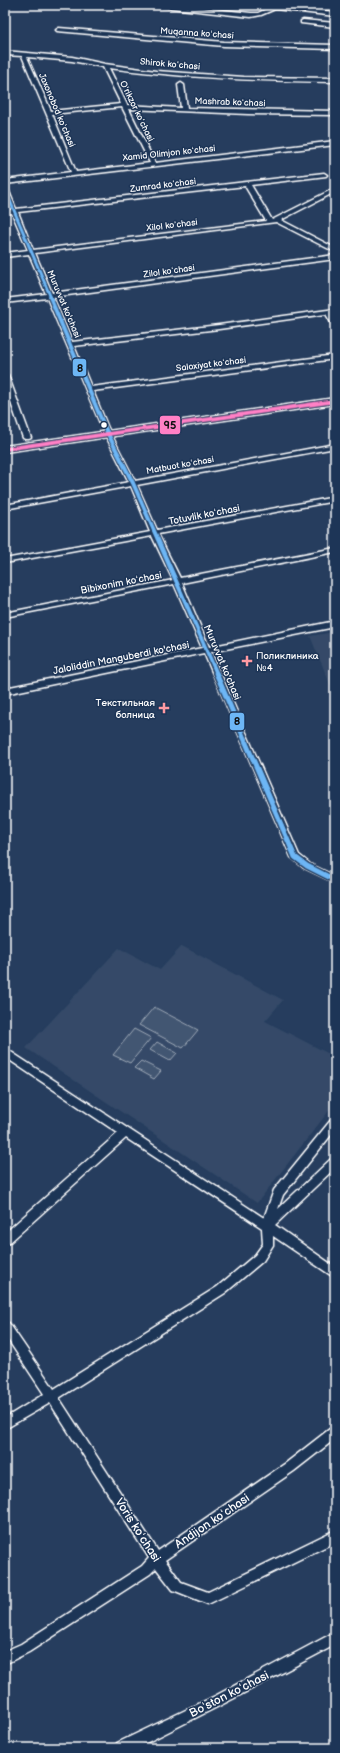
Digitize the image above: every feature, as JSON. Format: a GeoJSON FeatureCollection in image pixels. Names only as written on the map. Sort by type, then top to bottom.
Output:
{"type":"FeatureCollection","features":[{"type":"Feature","properties":{"kind":"main road"},"geometry":{"type":"LineString","coordinates":[[5,449],[107,431],[335,396]]}},
{"type":"Feature","properties":{"kind":"main road"},"geometry":{"type":"LineString","coordinates":[[5,441],[107,431],[335,401]]}},
{"type":"Feature","properties":{"kind":"street"},"geometry":{"type":"LineString","coordinates":[[162,5],[251,15],[261,15],[270,8],[275,7],[335,14]]}},
{"type":"Feature","properties":{"kind":"street"},"geometry":{"type":"LineString","coordinates":[[303,22],[335,25]]}},
{"type":"Feature","properties":{"kind":"street","name":"Muqanna koʻchasi"},"geometry":{"type":"LineString","coordinates":[[59,30],[102,35],[224,44],[335,47]]}},
{"type":"Feature","properties":{"kind":"street","name":"Shirok koʻchasi"},"geometry":{"type":"LineString","coordinates":[[5,53],[72,59],[105,66],[156,73],[244,79],[335,80]]}},
{"type":"Feature","properties":{"kind":"street","name":"Jaxonobod koʻchasi"},"geometry":{"type":"LineString","coordinates":[[24,54],[74,173]]}},
{"type":"Feature","properties":{"kind":"street","name":"Oʻrikzor koʻchasi"},"geometry":{"type":"LineString","coordinates":[[105,66],[153,164]]}},
{"type":"Feature","properties":{"kind":"street"},"geometry":{"type":"LineString","coordinates":[[181,85],[184,110]]}},
{"type":"Feature","properties":{"kind":"street","name":"Mashrab koʻchasi"},"geometry":{"type":"LineString","coordinates":[[48,113],[124,106],[184,110],[335,113]]}},
{"type":"Feature","properties":{"kind":"street","name":"Xamid Olimjon koʻchasi"},"geometry":{"type":"LineString","coordinates":[[5,182],[335,143]]}},
{"type":"Feature","properties":{"kind":"street","name":"Zumrad koʻchasi"},"geometry":{"type":"LineString","coordinates":[[5,212],[324,175]]}},
{"type":"Feature","properties":{"kind":"street"},"geometry":{"type":"LineString","coordinates":[[247,184],[273,221],[335,250]]}},
{"type":"Feature","properties":{"kind":"street","name":"Muruvvat ko'chasi"},"geometry":{"type":"LineString","coordinates":[[5,189],[107,431],[133,483],[154,533],[177,581],[295,857],[307,866],[335,880]]}},
{"type":"Feature","properties":{"kind":"street","name":"Xilol koʻchasi"},"geometry":{"type":"LineString","coordinates":[[5,255],[273,221],[335,190]]}},
{"type":"Feature","properties":{"kind":"street","name":"Zilol koʻchasi"},"geometry":{"type":"LineString","coordinates":[[5,301],[136,285],[335,257]]}},
{"type":"Feature","properties":{"kind":"street"},"geometry":{"type":"LineString","coordinates":[[71,344],[219,328],[335,311]]}},
{"type":"Feature","properties":{"kind":"street"},"geometry":{"type":"LineString","coordinates":[[328,312],[335,325]]}},
{"type":"Feature","properties":{"kind":"street","name":"Saloxiyat koʻchasi"},"geometry":{"type":"LineString","coordinates":[[89,389],[335,357]]}},
{"type":"Feature","properties":{"kind":"street"},"geometry":{"type":"LineString","coordinates":[[5,375],[8,396],[27,438]]}},
{"type":"Feature","properties":{"kind":"street","name":"Matbuot koʻchasi"},"geometry":{"type":"LineString","coordinates":[[5,507],[335,446]]}},
{"type":"Feature","properties":{"kind":"street","name":"Totuvlik koʻchasi"},"geometry":{"type":"LineString","coordinates":[[5,561],[335,499]]}},
{"type":"Feature","properties":{"kind":"street","name":"Bibixonim koʻchasi"},"geometry":{"type":"LineString","coordinates":[[5,615],[335,550]]}},
{"type":"Feature","properties":{"kind":"street","name":"Jaloliddin Manguberdi ko'chasi"},"geometry":{"type":"LineString","coordinates":[[5,691],[335,624]]}},
{"type":"Feature","properties":{"kind":"street"},"geometry":{"type":"LineString","coordinates":[[5,1052],[267,1226],[335,1273]]}},
{"type":"Feature","properties":{"kind":"street"},"geometry":{"type":"LineString","coordinates":[[5,1424],[221,1290],[259,1258],[268,1245],[267,1226],[278,1193],[335,1123]]}},
{"type":"Feature","properties":{"kind":"street"},"geometry":{"type":"LineString","coordinates":[[5,1240],[125,1133]]}},
{"type":"Feature","properties":{"kind":"street"},"geometry":{"type":"LineString","coordinates":[[267,1226],[335,1162]]}},
{"type":"Feature","properties":{"kind":"street","name":"Voris koʻchasi"},"geometry":{"type":"LineString","coordinates":[[5,1326],[52,1396],[156,1559],[177,1586],[208,1598],[335,1536]]}},
{"type":"Feature","properties":{"kind":"street","name":"Andijon koʻchasi"},"geometry":{"type":"LineString","coordinates":[[5,1658],[25,1648],[139,1574],[156,1559],[290,1467],[335,1432]]}},
{"type":"Feature","properties":{"kind":"street","name":"Boʻston koʻchasi"},"geometry":{"type":"LineString","coordinates":[[122,1748],[219,1700],[335,1638]]}},
{"type":"Feature","properties":{"kind":"shaded area"},"geometry":{"type":"Polygon","coordinates":[[[335,632],[335,696],[310,636],[335,632]]]}},
{"type":"Feature","properties":{"kind":"shaded area"},"geometry":{"type":"Polygon","coordinates":[[[182,946],[283,1000],[265,1021],[335,1057],[335,1103],[257,1203],[26,1048],[119,948],[160,970],[182,946]]]}},
{"type":"Feature","properties":{"kind":"shaded area"},"geometry":{"type":"Polygon","coordinates":[[[154,1007],[198,1030],[183,1048],[139,1025],[154,1007]]]}},
{"type":"Feature","properties":{"kind":"shaded area"},"geometry":{"type":"Polygon","coordinates":[[[134,1029],[151,1038],[130,1063],[113,1055],[134,1029]]]}},
{"type":"Feature","properties":{"kind":"shaded area"},"geometry":{"type":"Polygon","coordinates":[[[157,1042],[177,1053],[170,1061],[150,1050],[157,1042]]]}},
{"type":"Feature","properties":{"kind":"shaded area"},"geometry":{"type":"Polygon","coordinates":[[[141,1061],[161,1071],[154,1079],[134,1068],[141,1061]]]}},
{"type":"Feature","properties":{"kind":"transit line","name":"8"},"geometry":{"type":"LineString","coordinates":[[5,189],[105,428],[133,483],[154,533],[177,581],[295,857],[307,866],[335,880]]}},
{"type":"Feature","properties":{"kind":"transit line","name":"95"},"geometry":{"type":"LineString","coordinates":[[5,449],[335,401]]}},
{"type":"Feature","properties":{"kind":"place","name":"Поликлиника №4"},"geometry":{"type":"Point","coordinates":[247,661]}},
{"type":"Feature","properties":{"kind":"place","name":"Текстильная болница"},"geometry":{"type":"Point","coordinates":[164,708]}}]}
